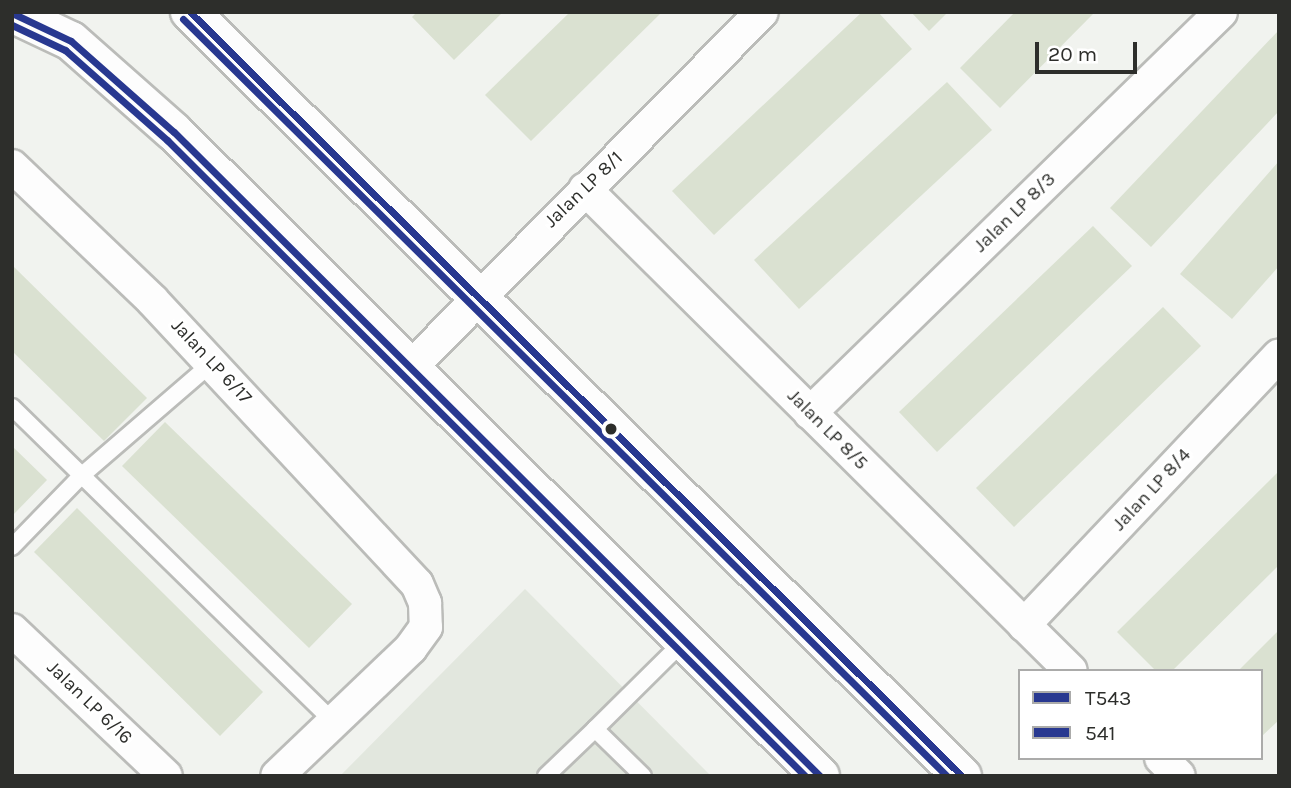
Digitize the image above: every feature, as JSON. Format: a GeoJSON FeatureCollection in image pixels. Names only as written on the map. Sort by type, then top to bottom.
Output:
{"type":"FeatureCollection","features":[{"type":"Feature","properties":{"kind":"main road"},"geometry":{"type":"LineString","coordinates":[[190,12],[962,776]]}},
{"type":"Feature","properties":{"kind":"main road"},"geometry":{"type":"LineString","coordinates":[[12,13],[71,41],[174,132],[408,370],[685,640],[820,776]]}},
{"type":"Feature","properties":{"kind":"street","name":"Jalan LP 8/1"},"geometry":{"type":"LineString","coordinates":[[408,370],[477,296],[762,12]]}},
{"type":"Feature","properties":{"kind":"street","name":"Jalan LP 8/3"},"geometry":{"type":"LineString","coordinates":[[810,413],[1221,12]]}},
{"type":"Feature","properties":{"kind":"street","name":"Jalan LP 6/17"},"geometry":{"type":"LineString","coordinates":[[12,166],[212,363],[402,566],[425,603],[426,626],[411,648],[277,776]]}},
{"type":"Feature","properties":{"kind":"street","name":"Jalan LP 8/5"},"geometry":{"type":"LineString","coordinates":[[585,189],[1069,669]]}},
{"type":"Feature","properties":{"kind":"street","name":"Jalan LP 8/4"},"geometry":{"type":"LineString","coordinates":[[1024,625],[1279,355]]}},
{"type":"Feature","properties":{"kind":"street","name":"Jalan LP 6/16"},"geometry":{"type":"LineString","coordinates":[[12,630],[166,776]]}},
{"type":"Feature","properties":{"kind":"street"},"geometry":{"type":"LineString","coordinates":[[1163,760],[1179,776]]}},
{"type":"Feature","properties":{"kind":"lane"},"geometry":{"type":"LineString","coordinates":[[12,547],[81,476],[212,363]]}},
{"type":"Feature","properties":{"kind":"lane"},"geometry":{"type":"LineString","coordinates":[[12,407],[334,722]]}},
{"type":"Feature","properties":{"kind":"lane"},"geometry":{"type":"LineString","coordinates":[[546,776],[685,640]]}},
{"type":"Feature","properties":{"kind":"lane"},"geometry":{"type":"LineString","coordinates":[[595,729],[642,776]]}},
{"type":"Feature","properties":{"kind":"shaded area"},"geometry":{"type":"Polygon","coordinates":[[[525,589],[711,776],[340,776],[525,589]]]}},
{"type":"Feature","properties":{"kind":"building"},"geometry":{"type":"Polygon","coordinates":[[[417,12],[503,12],[454,60],[412,17],[417,12]]]}},
{"type":"Feature","properties":{"kind":"building"},"geometry":{"type":"Polygon","coordinates":[[[570,12],[662,12],[531,141],[485,95],[570,12]]]}},
{"type":"Feature","properties":{"kind":"building"},"geometry":{"type":"Polygon","coordinates":[[[862,12],[878,12],[912,49],[714,235],[672,191],[862,12]]]}},
{"type":"Feature","properties":{"kind":"building"},"geometry":{"type":"Polygon","coordinates":[[[911,12],[948,12],[929,31],[911,12]]]}},
{"type":"Feature","properties":{"kind":"building"},"geometry":{"type":"Polygon","coordinates":[[[1015,12],[1095,12],[1000,108],[960,68],[1015,12]]]}},
{"type":"Feature","properties":{"kind":"building"},"geometry":{"type":"Polygon","coordinates":[[[1279,30],[1279,111],[1151,247],[1110,208],[1279,30]]]}},
{"type":"Feature","properties":{"kind":"building"},"geometry":{"type":"Polygon","coordinates":[[[947,82],[992,130],[799,309],[754,260],[947,82]]]}},
{"type":"Feature","properties":{"kind":"building"},"geometry":{"type":"Polygon","coordinates":[[[1279,161],[1279,266],[1232,319],[1180,274],[1279,161]]]}},
{"type":"Feature","properties":{"kind":"building"},"geometry":{"type":"Polygon","coordinates":[[[1093,226],[1132,266],[937,452],[899,412],[1093,226]]]}},
{"type":"Feature","properties":{"kind":"building"},"geometry":{"type":"Polygon","coordinates":[[[12,265],[147,398],[104,441],[12,351],[12,265]]]}},
{"type":"Feature","properties":{"kind":"building"},"geometry":{"type":"Polygon","coordinates":[[[1163,307],[1201,346],[1014,527],[976,488],[1163,307]]]}},
{"type":"Feature","properties":{"kind":"building"},"geometry":{"type":"Polygon","coordinates":[[[165,422],[352,604],[309,648],[122,466],[165,422]]]}},
{"type":"Feature","properties":{"kind":"building"},"geometry":{"type":"Polygon","coordinates":[[[12,446],[47,480],[12,516],[12,446]]]}},
{"type":"Feature","properties":{"kind":"building"},"geometry":{"type":"Polygon","coordinates":[[[1279,471],[1279,565],[1174,669],[1154,669],[1117,632],[1279,471]]]}},
{"type":"Feature","properties":{"kind":"building"},"geometry":{"type":"Polygon","coordinates":[[[77,508],[263,692],[220,736],[34,552],[77,508]]]}},
{"type":"Feature","properties":{"kind":"building"},"geometry":{"type":"Polygon","coordinates":[[[1279,630],[1279,720],[1263,735],[1263,669],[1240,669],[1279,630]]]}},
{"type":"Feature","properties":{"kind":"transit line","name":"T543"},"geometry":{"type":"LineString","coordinates":[[190,12],[962,776]]}},
{"type":"Feature","properties":{"kind":"transit line","name":"T543"},"geometry":{"type":"LineString","coordinates":[[12,13],[71,41],[174,132],[820,776]]}},
{"type":"Feature","properties":{"kind":"transit line","name":"541"},"geometry":{"type":"LineString","coordinates":[[183,19],[947,776]]}},
{"type":"Feature","properties":{"kind":"transit line","name":"541"},"geometry":{"type":"LineString","coordinates":[[12,25],[65,50],[167,140],[805,776]]}}]}
